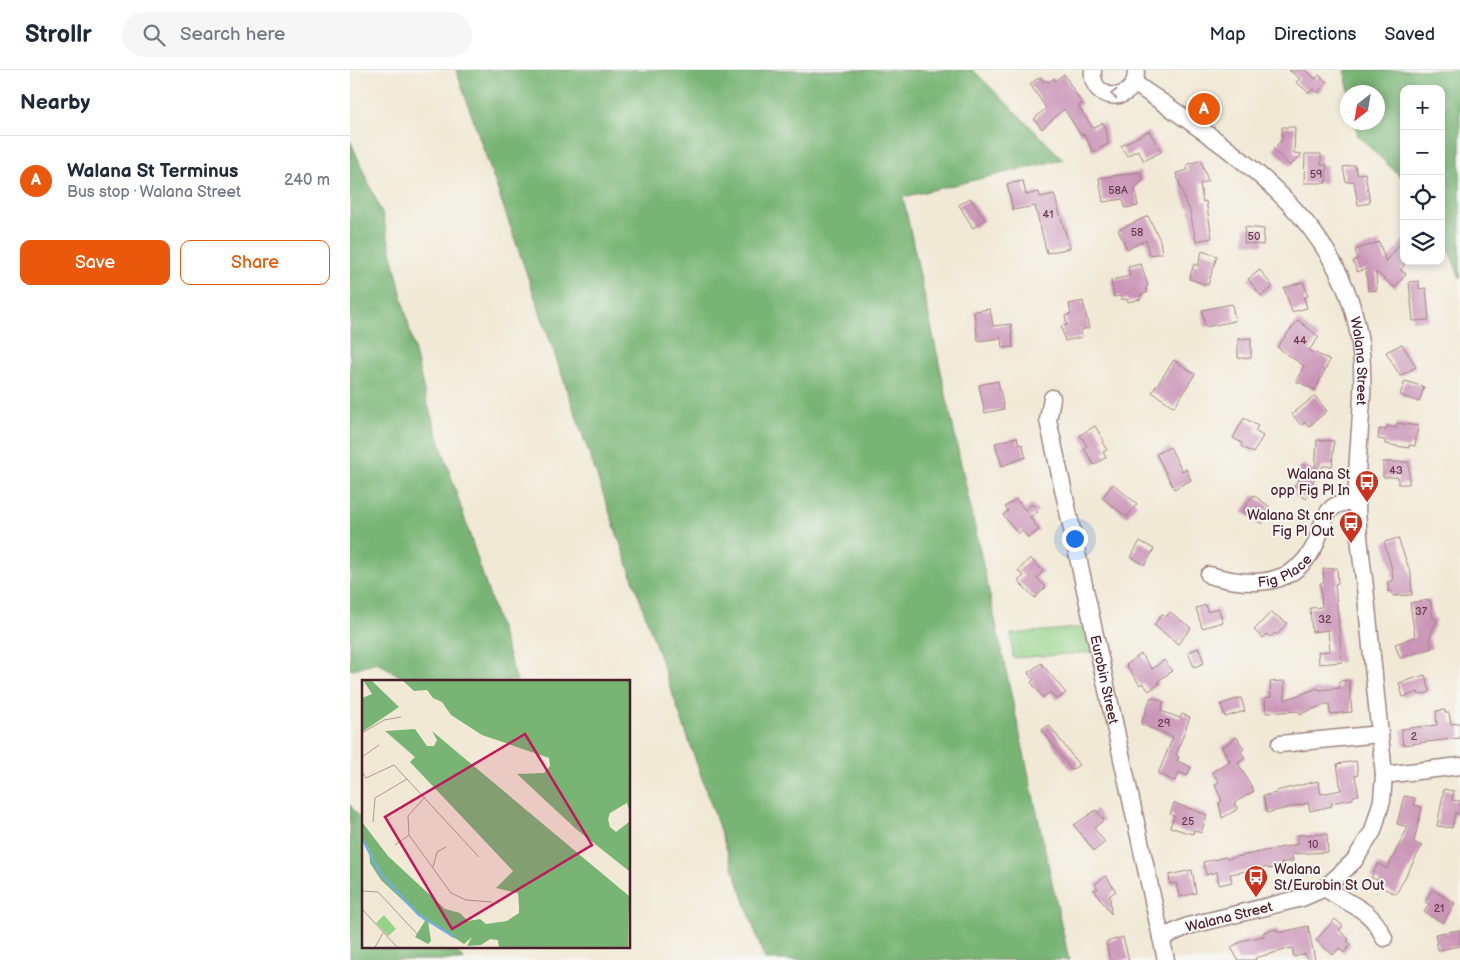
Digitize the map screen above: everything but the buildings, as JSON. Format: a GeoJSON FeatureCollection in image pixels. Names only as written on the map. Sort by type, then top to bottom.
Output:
{"type":"FeatureCollection","features":[{"type":"Feature","properties":{"kind":"street","name":"Walana Street"},"geometry":{"type":"LineString","coordinates":[[1093,70],[1097,87],[1109,95],[1124,94],[1135,77],[1277,189],[1314,230],[1337,267],[1356,319],[1361,353],[1356,501],[1384,775],[1382,800],[1373,831],[1354,861],[1325,888],[1302,898],[1188,926],[1161,938]]}},
{"type":"Feature","properties":{"kind":"street","name":"Eurobin Street"},"geometry":{"type":"LineString","coordinates":[[1052,398],[1048,420],[1166,960]]}},
{"type":"Feature","properties":{"kind":"street","name":"Fig Place"},"geometry":{"type":"LineString","coordinates":[[1209,575],[1232,582],[1249,584],[1267,582],[1282,576],[1295,568],[1313,549],[1327,513],[1333,507],[1342,503],[1356,501]]}},
{"type":"Feature","properties":{"kind":"street"},"geometry":{"type":"LineString","coordinates":[[1280,744],[1380,734]]}},
{"type":"Feature","properties":{"kind":"street"},"geometry":{"type":"LineString","coordinates":[[1384,775],[1460,766]]}},
{"type":"Feature","properties":{"kind":"street"},"geometry":{"type":"LineString","coordinates":[[1325,888],[1341,900],[1372,916],[1384,938]]}},
{"type":"Feature","properties":{"kind":"green space"},"geometry":{"type":"Polygon","coordinates":[[[456,70],[973,70],[1063,159],[903,197],[1069,960],[765,960],[456,70]]]}},
{"type":"Feature","properties":{"kind":"green space"},"geometry":{"type":"Polygon","coordinates":[[[1344,70],[1460,70],[1460,278],[1445,241],[1445,85],[1400,85],[1400,176],[1358,136],[1357,130],[1385,130],[1385,85],[1347,85],[1344,70]]]}},
{"type":"Feature","properties":{"kind":"green space"},"geometry":{"type":"Polygon","coordinates":[[[350,140],[383,216],[426,399],[517,680],[406,680],[377,662],[350,670],[350,140]]]}},
{"type":"Feature","properties":{"kind":"green space"},"geometry":{"type":"Polygon","coordinates":[[[1087,627],[1094,652],[1013,658],[1011,634],[1087,627]]]}},
{"type":"Feature","properties":{"kind":"green space"},"geometry":{"type":"Polygon","coordinates":[[[350,805],[362,820],[362,948],[454,948],[464,960],[350,960],[350,805]]]}},
{"type":"Feature","properties":{"kind":"place","name":"Walana St Terminus"},"geometry":{"type":"Point","coordinates":[1204,109]}},
{"type":"Feature","properties":{"kind":"place","name":"Walana St opp Fig Pl In"},"geometry":{"type":"Point","coordinates":[1367,503]}},
{"type":"Feature","properties":{"kind":"place","name":"Walana St cnr Fig Pl Out"},"geometry":{"type":"Point","coordinates":[1351,544]}},
{"type":"Feature","properties":{"kind":"place","name":"Walana St/Eurobin St Out"},"geometry":{"type":"Point","coordinates":[1256,898]}}]}
